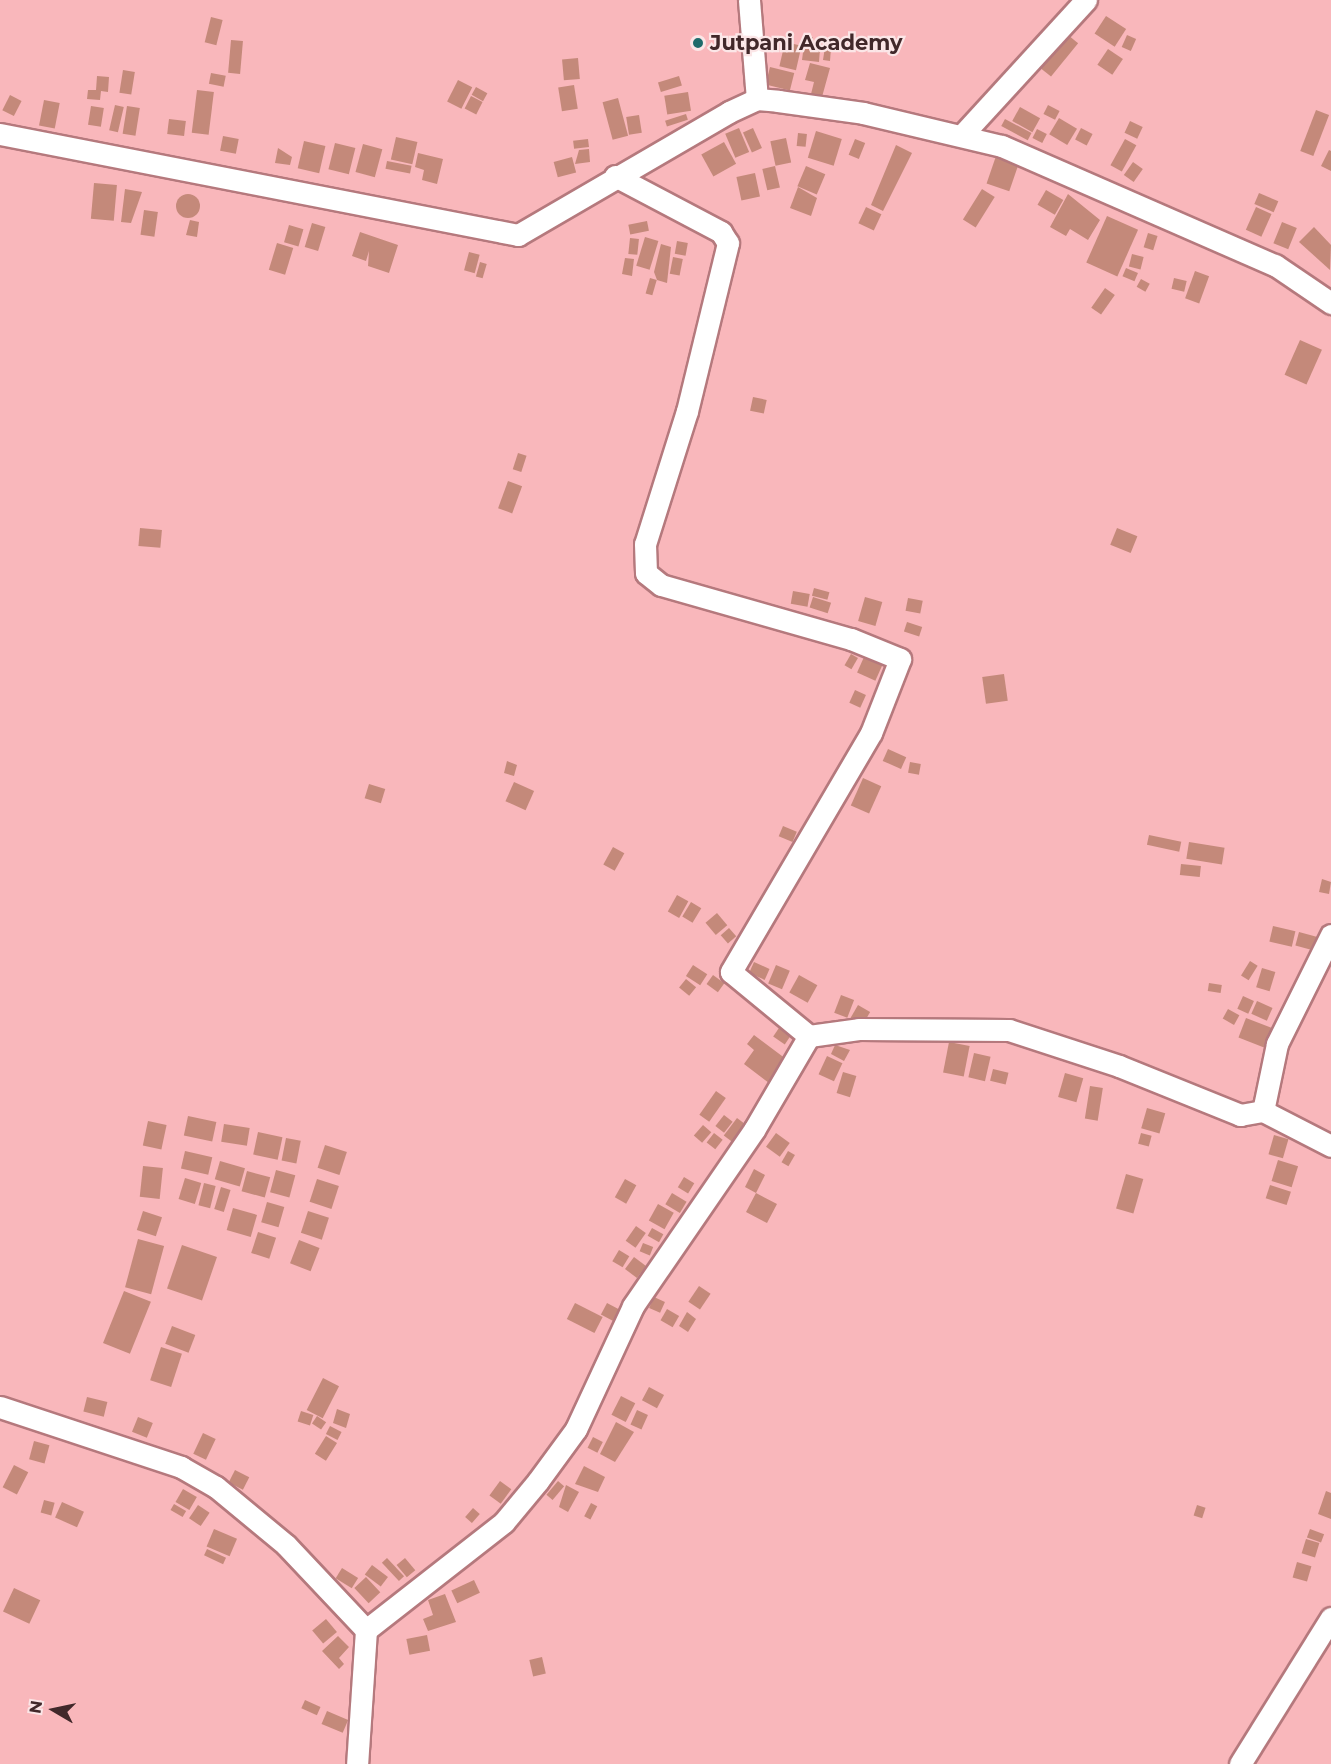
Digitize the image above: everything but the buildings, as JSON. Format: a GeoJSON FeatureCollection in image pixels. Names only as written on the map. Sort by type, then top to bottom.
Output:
{"type":"FeatureCollection","features":[{"type":"Feature","properties":{"kind":"street"},"geometry":{"type":"LineString","coordinates":[[749,0],[757,99]]}},
{"type":"Feature","properties":{"kind":"street"},"geometry":{"type":"LineString","coordinates":[[963,134],[1086,0]]}},
{"type":"Feature","properties":{"kind":"street"},"geometry":{"type":"LineString","coordinates":[[0,134],[518,235],[537,228],[615,176],[757,99],[963,134],[1275,265],[1331,303]]}},
{"type":"Feature","properties":{"kind":"street"},"geometry":{"type":"LineString","coordinates":[[615,176],[721,232],[728,243],[687,411],[645,544],[646,573],[661,585],[851,639],[900,659],[871,733],[731,972],[809,1036],[859,1029],[1009,1030],[1119,1066],[1218,1108],[1240,1115],[1263,1111],[1331,1146]]}},
{"type":"Feature","properties":{"kind":"street"},"geometry":{"type":"LineString","coordinates":[[1263,1111],[1277,1044],[1331,935]]}},
{"type":"Feature","properties":{"kind":"street"},"geometry":{"type":"LineString","coordinates":[[366,1630],[504,1522],[545,1472],[576,1429],[633,1306],[754,1130],[809,1036]]}},
{"type":"Feature","properties":{"kind":"street"},"geometry":{"type":"LineString","coordinates":[[0,1407],[128,1445],[216,1487],[286,1545],[366,1630],[357,1764]]}},
{"type":"Feature","properties":{"kind":"street"},"geometry":{"type":"LineString","coordinates":[[1240,1764],[1331,1618]]}},
{"type":"Feature","properties":{"kind":"place","name":"Jutpani Academy"},"geometry":{"type":"Point","coordinates":[698,43]}}]}
